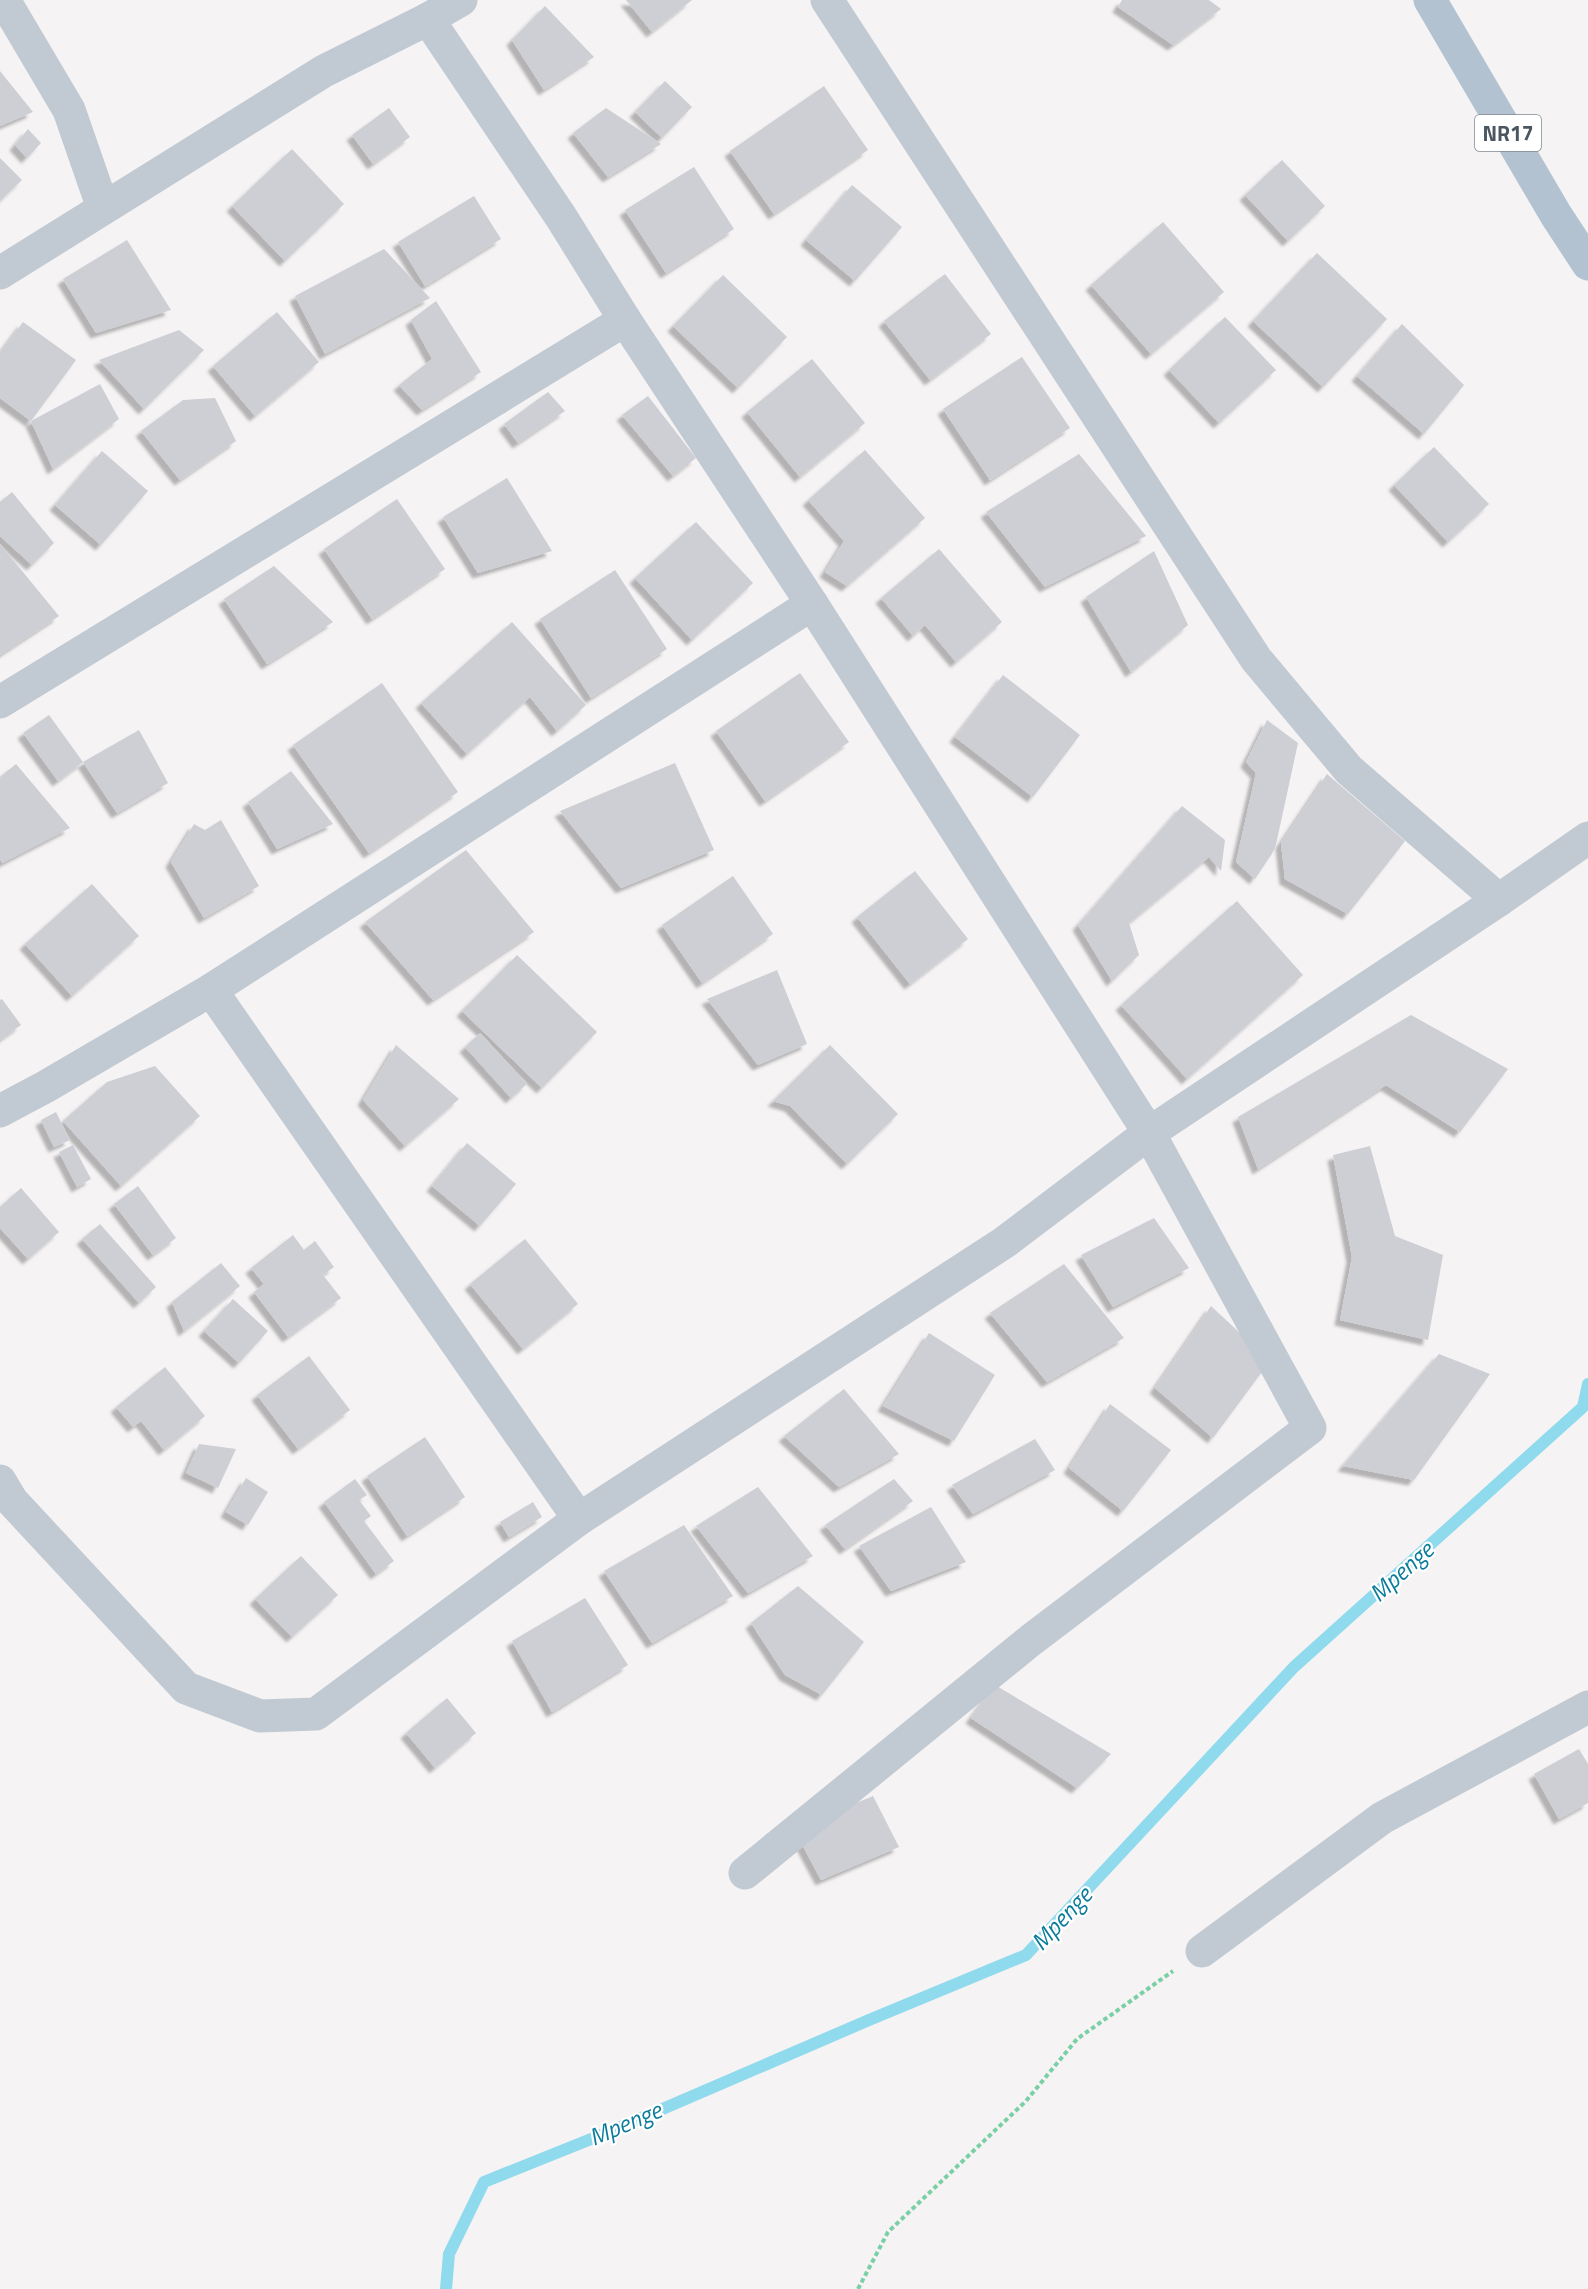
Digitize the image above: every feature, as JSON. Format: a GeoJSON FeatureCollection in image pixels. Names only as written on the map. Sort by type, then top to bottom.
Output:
{"type":"FeatureCollection","features":[{"type":"Feature","properties":{"kind":"main road","name":"NR17"},"geometry":{"type":"LineString","coordinates":[[1430,0],[1588,264]]}},
{"type":"Feature","properties":{"kind":"street"},"geometry":{"type":"LineString","coordinates":[[4,0],[69,110],[103,208]]}},
{"type":"Feature","properties":{"kind":"street"},"geometry":{"type":"LineString","coordinates":[[0,273],[324,71],[461,0]]}},
{"type":"Feature","properties":{"kind":"street"},"geometry":{"type":"LineString","coordinates":[[827,0],[1256,659],[1348,770],[1499,900]]}},
{"type":"Feature","properties":{"kind":"street"},"geometry":{"type":"LineString","coordinates":[[428,19],[561,217],[625,320],[812,604],[1149,1133],[1310,1428],[1031,1640],[745,1873]]}},
{"type":"Feature","properties":{"kind":"street"},"geometry":{"type":"LineString","coordinates":[[0,702],[625,320]]}},
{"type":"Feature","properties":{"kind":"street"},"geometry":{"type":"LineString","coordinates":[[0,1111],[211,990],[812,604]]}},
{"type":"Feature","properties":{"kind":"street"},"geometry":{"type":"LineString","coordinates":[[4,1497],[186,1688],[260,1716],[316,1714],[579,1519],[1005,1242],[1149,1133],[1499,900],[1588,838]]}},
{"type":"Feature","properties":{"kind":"street"},"geometry":{"type":"LineString","coordinates":[[211,990],[579,1519]]}},
{"type":"Feature","properties":{"kind":"street"},"geometry":{"type":"LineString","coordinates":[[1202,1951],[1382,1818],[1588,1707]]}},
{"type":"Feature","properties":{"kind":"path"},"geometry":{"type":"LineString","coordinates":[[858,2289],[888,2232],[1026,2101],[1077,2039],[1202,1951]]}},
{"type":"Feature","properties":{"kind":"building"},"geometry":{"type":"Polygon","coordinates":[[[626,0],[692,0],[652,32],[626,0]]]}},
{"type":"Feature","properties":{"kind":"building"},"geometry":{"type":"Polygon","coordinates":[[[1122,0],[1209,0],[1221,9],[1173,45],[1118,7],[1122,0]]]}},
{"type":"Feature","properties":{"kind":"building"},"geometry":{"type":"Polygon","coordinates":[[[545,6],[594,57],[544,90],[512,40],[545,6]]]}},
{"type":"Feature","properties":{"kind":"building"},"geometry":{"type":"Polygon","coordinates":[[[0,71],[33,112],[0,126],[0,71]]]}},
{"type":"Feature","properties":{"kind":"building"},"geometry":{"type":"Polygon","coordinates":[[[665,81],[692,107],[662,138],[635,112],[665,81]]]}},
{"type":"Feature","properties":{"kind":"building"},"geometry":{"type":"Polygon","coordinates":[[[824,86],[868,150],[774,214],[730,151],[824,86]]]}},
{"type":"Feature","properties":{"kind":"building"},"geometry":{"type":"Polygon","coordinates":[[[389,108],[410,137],[373,164],[352,135],[389,108]]]}},
{"type":"Feature","properties":{"kind":"building"},"geometry":{"type":"Polygon","coordinates":[[[606,108],[661,144],[608,177],[573,133],[606,108]]]}},
{"type":"Feature","properties":{"kind":"building"},"geometry":{"type":"Polygon","coordinates":[[[28,129],[41,143],[27,158],[15,145],[28,129]]]}},
{"type":"Feature","properties":{"kind":"building"},"geometry":{"type":"Polygon","coordinates":[[[292,149],[344,204],[285,261],[232,206],[292,149]]]}},
{"type":"Feature","properties":{"kind":"building"},"geometry":{"type":"Polygon","coordinates":[[[0,158],[22,180],[0,201],[0,158]]]}},
{"type":"Feature","properties":{"kind":"building"},"geometry":{"type":"Polygon","coordinates":[[[1282,160],[1325,206],[1288,241],[1245,195],[1282,160]]]}},
{"type":"Feature","properties":{"kind":"building"},"geometry":{"type":"Polygon","coordinates":[[[694,167],[734,229],[666,273],[625,210],[694,167]]]}},
{"type":"Feature","properties":{"kind":"building"},"geometry":{"type":"Polygon","coordinates":[[[852,185],[902,227],[855,281],[806,240],[852,185]]]}},
{"type":"Feature","properties":{"kind":"building"},"geometry":{"type":"Polygon","coordinates":[[[474,196],[501,239],[425,286],[398,242],[474,196]]]}},
{"type":"Feature","properties":{"kind":"building"},"geometry":{"type":"Polygon","coordinates":[[[1163,222],[1224,292],[1151,354],[1091,285],[1163,222]]]}},
{"type":"Feature","properties":{"kind":"building"},"geometry":{"type":"Polygon","coordinates":[[[127,240],[171,310],[96,333],[63,279],[127,240]]]}},
{"type":"Feature","properties":{"kind":"building"},"geometry":{"type":"Polygon","coordinates":[[[384,249],[430,298],[325,354],[295,296],[384,249]]]}},
{"type":"Feature","properties":{"kind":"building"},"geometry":{"type":"Polygon","coordinates":[[[1317,253],[1387,319],[1323,387],[1253,321],[1317,253]]]}},
{"type":"Feature","properties":{"kind":"building"},"geometry":{"type":"Polygon","coordinates":[[[945,274],[991,334],[930,380],[884,321],[945,274]]]}},
{"type":"Feature","properties":{"kind":"building"},"geometry":{"type":"Polygon","coordinates":[[[723,275],[787,337],[738,388],[673,326],[723,275]]]}},
{"type":"Feature","properties":{"kind":"building"},"geometry":{"type":"Polygon","coordinates":[[[436,301],[481,372],[422,410],[399,385],[432,359],[411,320],[436,301]]]}},
{"type":"Feature","properties":{"kind":"building"},"geometry":{"type":"Polygon","coordinates":[[[277,312],[319,362],[255,416],[213,366],[277,312]]]}},
{"type":"Feature","properties":{"kind":"building"},"geometry":{"type":"Polygon","coordinates":[[[1225,317],[1276,370],[1219,423],[1169,370],[1225,317]]]}},
{"type":"Feature","properties":{"kind":"building"},"geometry":{"type":"Polygon","coordinates":[[[23,322],[76,360],[31,421],[0,398],[0,353],[23,322]]]}},
{"type":"Feature","properties":{"kind":"building"},"geometry":{"type":"Polygon","coordinates":[[[1402,324],[1464,385],[1424,434],[1357,376],[1402,324]]]}},
{"type":"Feature","properties":{"kind":"building"},"geometry":{"type":"Polygon","coordinates":[[[179,330],[204,350],[144,409],[99,360],[179,330]]]}},
{"type":"Feature","properties":{"kind":"building"},"geometry":{"type":"Polygon","coordinates":[[[1022,357],[1070,428],[990,480],[943,409],[1022,357]]]}},
{"type":"Feature","properties":{"kind":"building"},"geometry":{"type":"Polygon","coordinates":[[[812,359],[865,423],[800,477],[747,412],[812,359]]]}},
{"type":"Feature","properties":{"kind":"building"},"geometry":{"type":"Polygon","coordinates":[[[100,384],[119,419],[53,469],[31,421],[100,384]]]}},
{"type":"Feature","properties":{"kind":"building"},"geometry":{"type":"Polygon","coordinates":[[[548,392],[565,411],[518,443],[504,424],[548,392]]]}},
{"type":"Feature","properties":{"kind":"building"},"geometry":{"type":"Polygon","coordinates":[[[648,396],[696,458],[673,476],[622,415],[648,396]]]}},
{"type":"Feature","properties":{"kind":"building"},"geometry":{"type":"Polygon","coordinates":[[[215,398],[236,441],[180,480],[141,431],[183,400],[215,398]]]}},
{"type":"Feature","properties":{"kind":"building"},"geometry":{"type":"Polygon","coordinates":[[[1434,447],[1489,504],[1448,542],[1394,485],[1434,447]]]}},
{"type":"Feature","properties":{"kind":"building"},"geometry":{"type":"Polygon","coordinates":[[[865,450],[925,518],[847,586],[825,572],[844,541],[808,500],[865,450]]]}},
{"type":"Feature","properties":{"kind":"building"},"geometry":{"type":"Polygon","coordinates":[[[102,451],[148,491],[101,545],[55,505],[102,451]]]}},
{"type":"Feature","properties":{"kind":"building"},"geometry":{"type":"Polygon","coordinates":[[[1079,454],[1146,536],[1045,587],[986,512],[1079,454]]]}},
{"type":"Feature","properties":{"kind":"building"},"geometry":{"type":"Polygon","coordinates":[[[507,478],[552,551],[478,573],[443,517],[507,478]]]}},
{"type":"Feature","properties":{"kind":"building"},"geometry":{"type":"Polygon","coordinates":[[[12,492],[54,543],[32,565],[0,536],[0,502],[12,492]]]}},
{"type":"Feature","properties":{"kind":"building"},"geometry":{"type":"Polygon","coordinates":[[[397,499],[445,569],[372,619],[324,549],[397,499]]]}},
{"type":"Feature","properties":{"kind":"building"},"geometry":{"type":"Polygon","coordinates":[[[696,522],[753,583],[692,640],[635,578],[696,522]]]}},
{"type":"Feature","properties":{"kind":"building"},"geometry":{"type":"Polygon","coordinates":[[[0,544],[59,616],[0,655],[0,544]]]}},
{"type":"Feature","properties":{"kind":"building"},"geometry":{"type":"Polygon","coordinates":[[[939,549],[1002,622],[956,662],[925,625],[913,636],[881,598],[939,549]]]}},
{"type":"Feature","properties":{"kind":"building"},"geometry":{"type":"Polygon","coordinates":[[[1154,551],[1188,625],[1131,672],[1086,597],[1154,551]]]}},
{"type":"Feature","properties":{"kind":"building"},"geometry":{"type":"Polygon","coordinates":[[[274,566],[333,622],[267,664],[224,599],[274,566]]]}},
{"type":"Feature","properties":{"kind":"building"},"geometry":{"type":"Polygon","coordinates":[[[615,570],[667,649],[591,698],[540,619],[615,570]]]}},
{"type":"Feature","properties":{"kind":"building"},"geometry":{"type":"Polygon","coordinates":[[[512,622],[586,705],[557,731],[530,697],[467,754],[421,703],[512,622]]]}},
{"type":"Feature","properties":{"kind":"building"},"geometry":{"type":"Polygon","coordinates":[[[800,673],[849,742],[765,801],[716,731],[800,673]]]}},
{"type":"Feature","properties":{"kind":"building"},"geometry":{"type":"Polygon","coordinates":[[[1003,675],[1080,735],[1033,797],[955,737],[1003,675]]]}},
{"type":"Feature","properties":{"kind":"building"},"geometry":{"type":"Polygon","coordinates":[[[382,683],[458,792],[369,853],[293,745],[382,683]]]}},
{"type":"Feature","properties":{"kind":"building"},"geometry":{"type":"Polygon","coordinates":[[[49,715],[83,762],[58,781],[23,733],[49,715]]]}},
{"type":"Feature","properties":{"kind":"building"},"geometry":{"type":"Polygon","coordinates":[[[1267,720],[1298,743],[1275,849],[1255,879],[1236,862],[1256,773],[1246,762],[1267,720]]]}},
{"type":"Feature","properties":{"kind":"building"},"geometry":{"type":"Polygon","coordinates":[[[139,730],[168,783],[117,813],[83,762],[139,730]]]}},
{"type":"Feature","properties":{"kind":"building"},"geometry":{"type":"Polygon","coordinates":[[[675,763],[714,850],[621,888],[560,811],[675,763]]]}},
{"type":"Feature","properties":{"kind":"building"},"geometry":{"type":"Polygon","coordinates":[[[16,764],[70,828],[2,863],[0,859],[0,777],[16,764]]]}},
{"type":"Feature","properties":{"kind":"building"},"geometry":{"type":"Polygon","coordinates":[[[291,771],[333,824],[277,849],[248,802],[291,771]]]}},
{"type":"Feature","properties":{"kind":"building"},"geometry":{"type":"Polygon","coordinates":[[[1327,774],[1405,841],[1348,914],[1285,879],[1281,843],[1327,774]]]}},
{"type":"Feature","properties":{"kind":"building"},"geometry":{"type":"Polygon","coordinates":[[[1182,806],[1225,840],[1221,871],[1209,857],[1129,923],[1139,955],[1112,981],[1078,925],[1182,806]]]}},
{"type":"Feature","properties":{"kind":"building"},"geometry":{"type":"Polygon","coordinates":[[[221,820],[259,886],[204,918],[171,862],[194,824],[205,830],[221,820]]]}},
{"type":"Feature","properties":{"kind":"building"},"geometry":{"type":"Polygon","coordinates":[[[466,850],[534,932],[433,1000],[365,922],[466,850]]]}},
{"type":"Feature","properties":{"kind":"building"},"geometry":{"type":"Polygon","coordinates":[[[915,871],[968,939],[910,984],[857,917],[915,871]]]}},
{"type":"Feature","properties":{"kind":"building"},"geometry":{"type":"Polygon","coordinates":[[[733,876],[773,934],[702,983],[662,925],[733,876]]]}},
{"type":"Feature","properties":{"kind":"building"},"geometry":{"type":"Polygon","coordinates":[[[92,884],[139,936],[72,996],[25,944],[92,884]]]}},
{"type":"Feature","properties":{"kind":"building"},"geometry":{"type":"Polygon","coordinates":[[[1237,901],[1303,975],[1187,1079],[1121,1005],[1237,901]]]}},
{"type":"Feature","properties":{"kind":"building"},"geometry":{"type":"Polygon","coordinates":[[[517,955],[597,1032],[542,1088],[462,1011],[517,955]]]}},
{"type":"Feature","properties":{"kind":"building"},"geometry":{"type":"Polygon","coordinates":[[[777,970],[807,1044],[758,1065],[707,999],[777,970]]]}},
{"type":"Feature","properties":{"kind":"building"},"geometry":{"type":"Polygon","coordinates":[[[2,999],[21,1025],[0,1040],[0,1000],[2,999]]]}},
{"type":"Feature","properties":{"kind":"building"},"geometry":{"type":"Polygon","coordinates":[[[1411,1015],[1508,1069],[1460,1132],[1386,1085],[1258,1169],[1238,1117],[1411,1015]]]}},
{"type":"Feature","properties":{"kind":"building"},"geometry":{"type":"Polygon","coordinates":[[[480,1033],[527,1084],[511,1098],[465,1047],[480,1033]]]}},
{"type":"Feature","properties":{"kind":"building"},"geometry":{"type":"Polygon","coordinates":[[[396,1045],[459,1099],[405,1146],[363,1100],[396,1045]]]}},
{"type":"Feature","properties":{"kind":"building"},"geometry":{"type":"Polygon","coordinates":[[[830,1045],[898,1114],[847,1164],[790,1106],[773,1101],[830,1045]]]}},
{"type":"Feature","properties":{"kind":"building"},"geometry":{"type":"Polygon","coordinates":[[[155,1066],[200,1116],[121,1186],[63,1121],[107,1082],[155,1066]]]}},
{"type":"Feature","properties":{"kind":"building"},"geometry":{"type":"Polygon","coordinates":[[[56,1112],[70,1140],[54,1147],[41,1120],[56,1112]]]}},
{"type":"Feature","properties":{"kind":"building"},"geometry":{"type":"Polygon","coordinates":[[[467,1143],[516,1184],[480,1226],[432,1186],[467,1143]]]}},
{"type":"Feature","properties":{"kind":"building"},"geometry":{"type":"Polygon","coordinates":[[[73,1145],[91,1179],[77,1187],[59,1152],[73,1145]]]}},
{"type":"Feature","properties":{"kind":"building"},"geometry":{"type":"Polygon","coordinates":[[[1370,1146],[1395,1236],[1443,1255],[1428,1340],[1340,1320],[1352,1257],[1333,1155],[1370,1146]]]}},
{"type":"Feature","properties":{"kind":"building"},"geometry":{"type":"Polygon","coordinates":[[[138,1186],[176,1238],[153,1255],[114,1204],[138,1186]]]}},
{"type":"Feature","properties":{"kind":"building"},"geometry":{"type":"Polygon","coordinates":[[[21,1188],[59,1232],[28,1259],[0,1228],[0,1207],[21,1188]]]}},
{"type":"Feature","properties":{"kind":"building"},"geometry":{"type":"Polygon","coordinates":[[[1154,1218],[1189,1268],[1113,1307],[1081,1255],[1154,1218]]]}},
{"type":"Feature","properties":{"kind":"building"},"geometry":{"type":"Polygon","coordinates":[[[100,1224],[156,1287],[139,1303],[82,1239],[100,1224]]]}},
{"type":"Feature","properties":{"kind":"building"},"geometry":{"type":"Polygon","coordinates":[[[293,1235],[304,1250],[315,1241],[334,1267],[323,1275],[341,1298],[288,1337],[254,1292],[264,1284],[251,1268],[293,1235]]]}},
{"type":"Feature","properties":{"kind":"building"},"geometry":{"type":"Polygon","coordinates":[[[525,1239],[578,1304],[523,1349],[470,1284],[525,1239]]]}},
{"type":"Feature","properties":{"kind":"building"},"geometry":{"type":"Polygon","coordinates":[[[221,1263],[240,1286],[184,1331],[172,1302],[221,1263]]]}},
{"type":"Feature","properties":{"kind":"building"},"geometry":{"type":"Polygon","coordinates":[[[1064,1264],[1124,1338],[1047,1382],[990,1313],[1064,1264]]]}},
{"type":"Feature","properties":{"kind":"building"},"geometry":{"type":"Polygon","coordinates":[[[233,1299],[268,1331],[239,1363],[204,1331],[233,1299]]]}},
{"type":"Feature","properties":{"kind":"building"},"geometry":{"type":"Polygon","coordinates":[[[1211,1306],[1270,1361],[1213,1438],[1155,1388],[1211,1306]]]}},
{"type":"Feature","properties":{"kind":"building"},"geometry":{"type":"Polygon","coordinates":[[[929,1333],[995,1375],[954,1441],[883,1406],[929,1333]]]}},
{"type":"Feature","properties":{"kind":"building"},"geometry":{"type":"Polygon","coordinates":[[[1439,1354],[1490,1374],[1414,1480],[1343,1466],[1439,1354]]]}},
{"type":"Feature","properties":{"kind":"building"},"geometry":{"type":"Polygon","coordinates":[[[309,1356],[350,1410],[298,1449],[257,1395],[309,1356]]]}},
{"type":"Feature","properties":{"kind":"building"},"geometry":{"type":"Polygon","coordinates":[[[165,1367],[205,1416],[164,1450],[141,1421],[133,1427],[116,1407],[165,1367]]]}},
{"type":"Feature","properties":{"kind":"building"},"geometry":{"type":"Polygon","coordinates":[[[844,1389],[899,1454],[839,1487],[784,1436],[844,1389]]]}},
{"type":"Feature","properties":{"kind":"building"},"geometry":{"type":"Polygon","coordinates":[[[1110,1404],[1171,1450],[1123,1511],[1069,1468],[1110,1404]]]}},
{"type":"Feature","properties":{"kind":"building"},"geometry":{"type":"Polygon","coordinates":[[[425,1437],[465,1497],[407,1536],[367,1476],[425,1437]]]}},
{"type":"Feature","properties":{"kind":"building"},"geometry":{"type":"Polygon","coordinates":[[[1035,1439],[1055,1470],[973,1514],[952,1485],[1035,1439]]]}},
{"type":"Feature","properties":{"kind":"building"},"geometry":{"type":"Polygon","coordinates":[[[199,1444],[236,1449],[218,1488],[186,1473],[199,1444]]]}},
{"type":"Feature","properties":{"kind":"building"},"geometry":{"type":"Polygon","coordinates":[[[246,1478],[268,1492],[248,1525],[226,1512],[246,1478]]]}},
{"type":"Feature","properties":{"kind":"building"},"geometry":{"type":"Polygon","coordinates":[[[355,1479],[367,1495],[359,1500],[371,1516],[364,1521],[394,1561],[376,1574],[324,1502],[355,1479]]]}},
{"type":"Feature","properties":{"kind":"building"},"geometry":{"type":"Polygon","coordinates":[[[894,1479],[913,1501],[845,1549],[825,1525],[894,1479]]]}},
{"type":"Feature","properties":{"kind":"building"},"geometry":{"type":"Polygon","coordinates":[[[758,1487],[813,1556],[748,1593],[696,1526],[758,1487]]]}},
{"type":"Feature","properties":{"kind":"building"},"geometry":{"type":"Polygon","coordinates":[[[533,1502],[542,1517],[509,1537],[500,1522],[533,1502]]]}},
{"type":"Feature","properties":{"kind":"building"},"geometry":{"type":"Polygon","coordinates":[[[931,1507],[966,1562],[891,1591],[859,1546],[931,1507]]]}},
{"type":"Feature","properties":{"kind":"building"},"geometry":{"type":"Polygon","coordinates":[[[684,1525],[733,1596],[652,1643],[604,1571],[684,1525]]]}},
{"type":"Feature","properties":{"kind":"building"},"geometry":{"type":"Polygon","coordinates":[[[301,1556],[338,1595],[292,1637],[255,1599],[301,1556]]]}},
{"type":"Feature","properties":{"kind":"building"},"geometry":{"type":"Polygon","coordinates":[[[798,1586],[864,1642],[822,1695],[785,1675],[751,1623],[798,1586]]]}},
{"type":"Feature","properties":{"kind":"building"},"geometry":{"type":"Polygon","coordinates":[[[585,1598],[628,1665],[552,1712],[512,1641],[585,1598]]]}},
{"type":"Feature","properties":{"kind":"building"},"geometry":{"type":"Polygon","coordinates":[[[995,1685],[1111,1754],[1077,1788],[971,1718],[995,1685]]]}},
{"type":"Feature","properties":{"kind":"building"},"geometry":{"type":"Polygon","coordinates":[[[447,1698],[476,1733],[435,1768],[406,1733],[447,1698]]]}},
{"type":"Feature","properties":{"kind":"building"},"geometry":{"type":"Polygon","coordinates":[[[1579,1749],[1588,1764],[1588,1803],[1559,1819],[1534,1774],[1579,1749]]]}},
{"type":"Feature","properties":{"kind":"building"},"geometry":{"type":"Polygon","coordinates":[[[873,1796],[899,1847],[821,1880],[794,1829],[873,1796]]]}},
{"type":"Feature","properties":{"kind":"waterway","name":"Mpenge"},"geometry":{"type":"LineString","coordinates":[[446,2289],[449,2254],[484,2182],[616,2129],[1026,1955],[1294,1667],[1583,1407],[1588,1384]]}}]}
